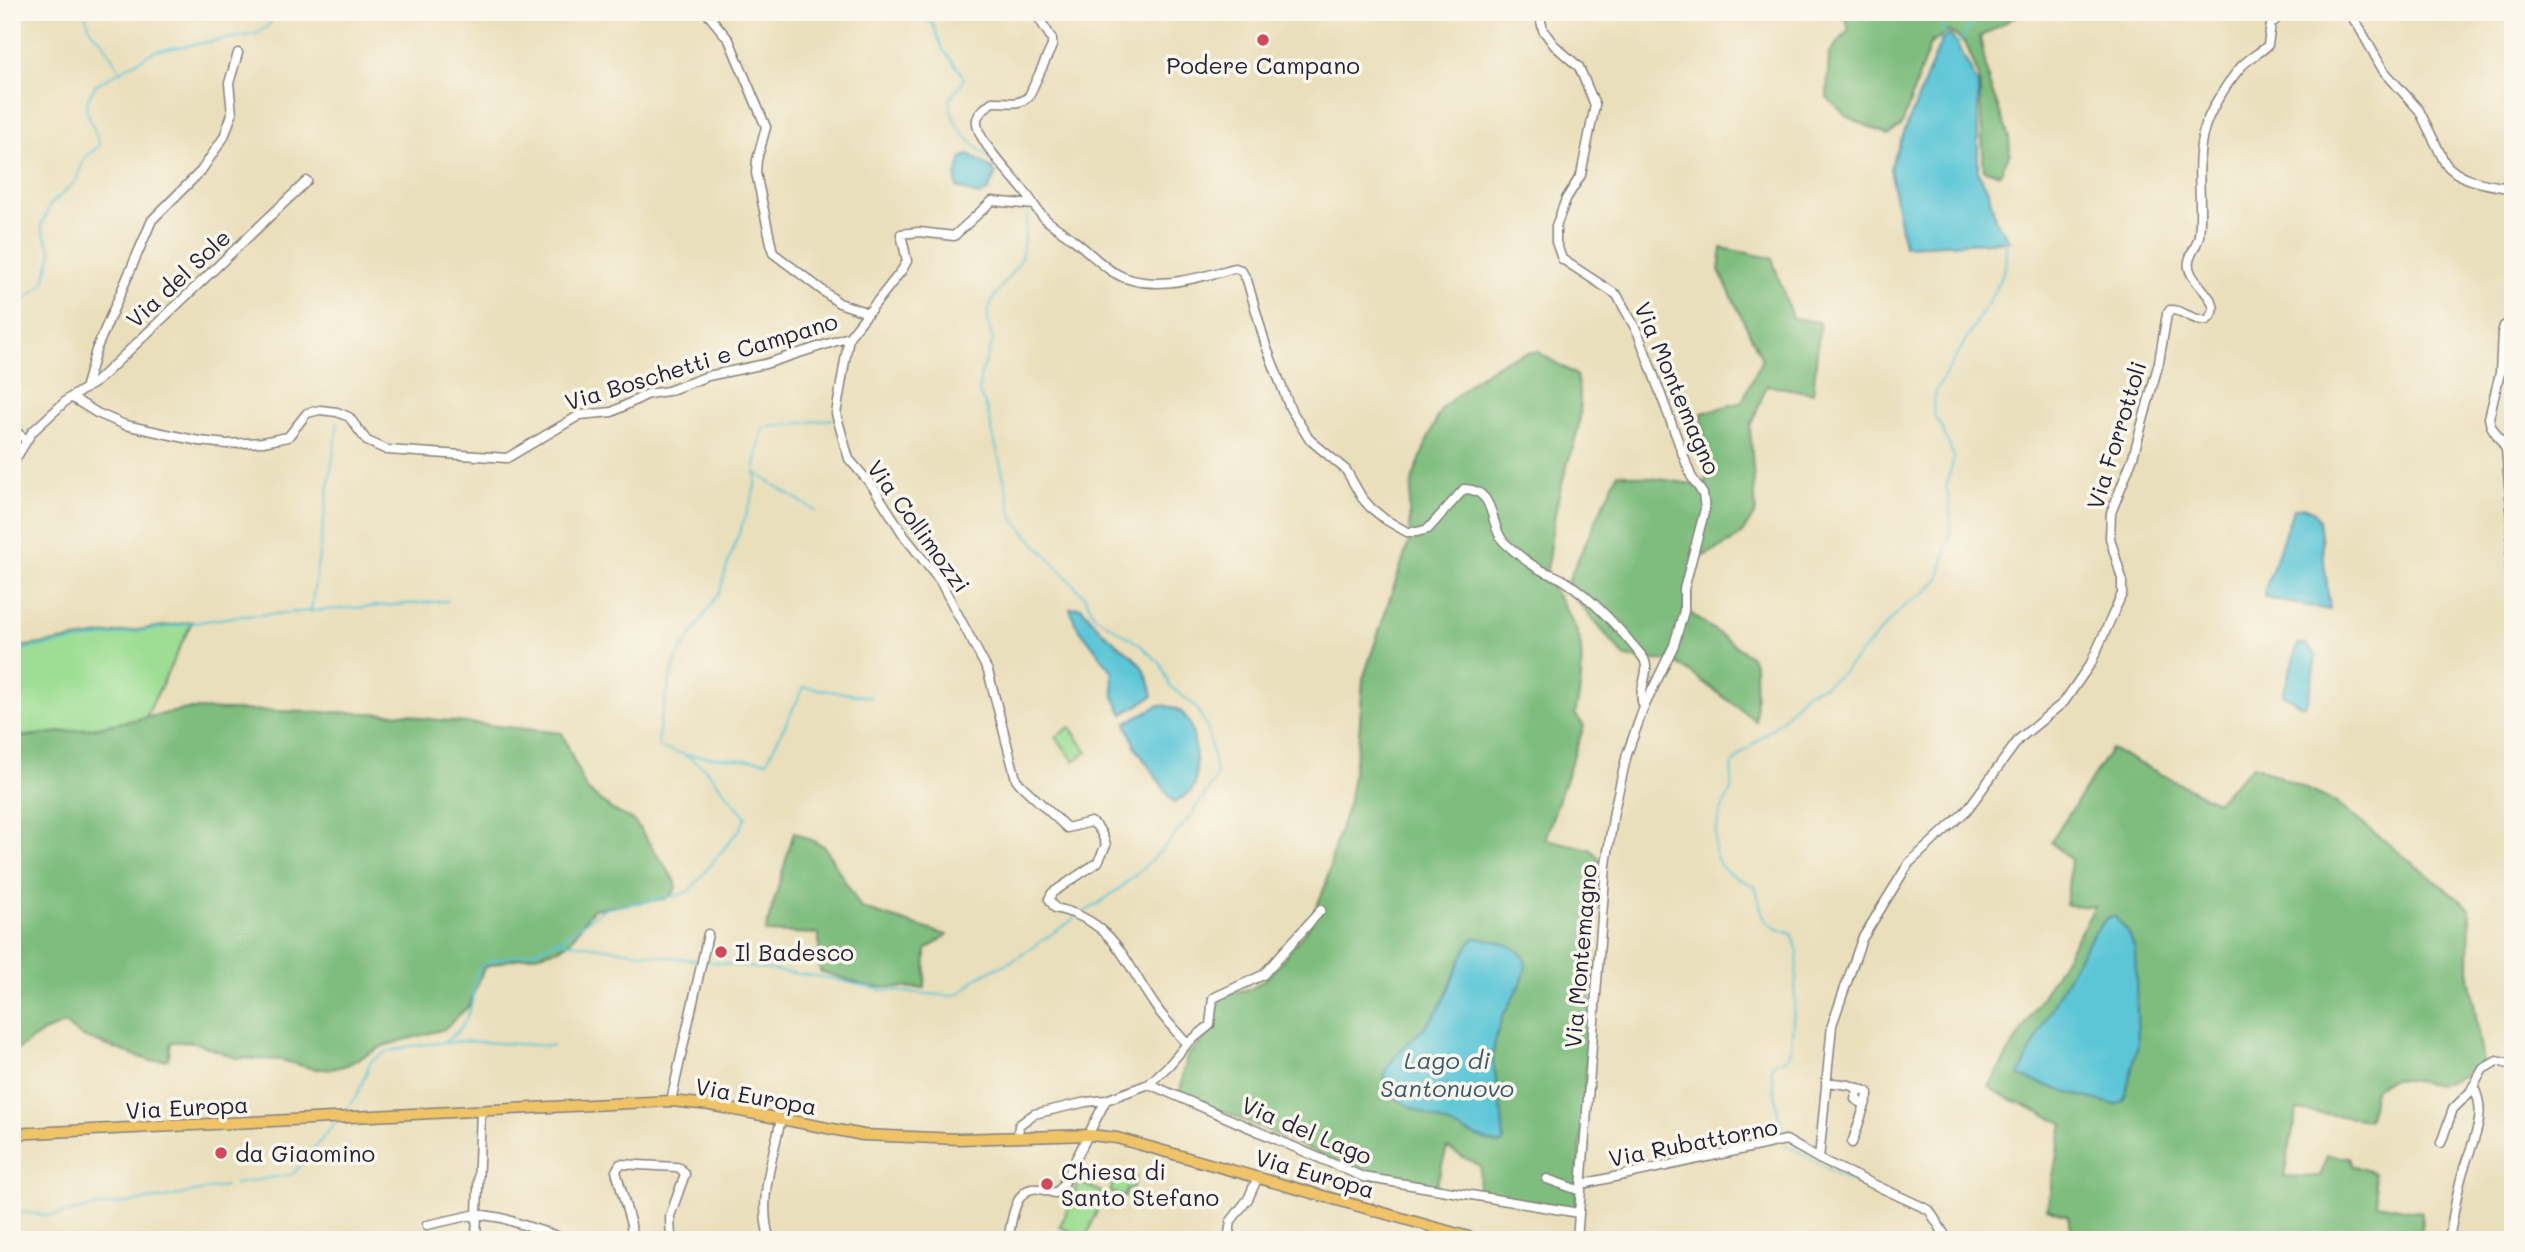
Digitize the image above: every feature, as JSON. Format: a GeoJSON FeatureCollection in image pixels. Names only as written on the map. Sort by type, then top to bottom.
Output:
{"type":"FeatureCollection","features":[{"type":"Feature","properties":{"kind":"main road","name":"Via Europa"},"geometry":{"type":"LineString","coordinates":[[12,1134],[671,1101],[709,1105],[863,1135],[959,1139],[1090,1135],[1117,1138],[1479,1240]]}},
{"type":"Feature","properties":{"kind":"street"},"geometry":{"type":"LineString","coordinates":[[706,12],[729,40],[766,127],[756,173],[773,253],[839,303],[868,313]]}},
{"type":"Feature","properties":{"kind":"street"},"geometry":{"type":"LineString","coordinates":[[1035,12],[1052,39],[1052,46],[1029,96],[1024,101],[1015,103],[992,102],[979,114],[977,121],[984,143],[1012,174],[1048,222],[1112,272],[1140,282],[1166,283],[1235,268],[1241,270],[1247,280],[1266,346],[1290,408],[1309,439],[1346,470],[1371,508],[1407,532],[1417,532],[1428,529],[1464,489],[1471,489],[1482,496],[1490,503],[1498,533],[1504,543],[1537,568],[1570,584],[1595,605],[1642,657],[1646,669],[1640,698],[1644,707]]}},
{"type":"Feature","properties":{"kind":"street","name":"Via Montemagno"},"geometry":{"type":"LineString","coordinates":[[1539,12],[1543,30],[1554,45],[1579,66],[1595,105],[1581,175],[1566,199],[1556,226],[1556,242],[1562,260],[1617,295],[1639,333],[1691,476],[1703,494],[1705,509],[1684,589],[1684,611],[1679,631],[1644,707],[1627,754],[1614,811],[1606,865],[1577,1240]]}},
{"type":"Feature","properties":{"kind":"street","name":"Via Forrottoli"},"geometry":{"type":"LineString","coordinates":[[1819,1159],[1832,1025],[1862,939],[1909,863],[1967,810],[2019,739],[2064,702],[2091,663],[2122,594],[2122,579],[2110,538],[2111,513],[2133,457],[2159,362],[2167,314],[2170,310],[2178,310],[2197,320],[2207,320],[2212,316],[2214,308],[2212,300],[2189,271],[2199,229],[2203,134],[2230,82],[2251,57],[2269,45],[2271,24],[2284,12]]}},
{"type":"Feature","properties":{"kind":"street"},"geometry":{"type":"LineString","coordinates":[[2348,12],[2383,69],[2419,110],[2451,170],[2465,178],[2513,189]]}},
{"type":"Feature","properties":{"kind":"street"},"geometry":{"type":"LineString","coordinates":[[85,389],[93,357],[152,220],[201,171],[224,137],[232,114],[229,83],[238,53]]}},
{"type":"Feature","properties":{"kind":"street","name":"Via del Sole"},"geometry":{"type":"LineString","coordinates":[[71,397],[85,389],[165,317],[307,181]]}},
{"type":"Feature","properties":{"kind":"street","name":"Via Boschetti e Campano"},"geometry":{"type":"LineString","coordinates":[[71,397],[97,413],[125,425],[199,441],[227,444],[263,442],[288,437],[307,413],[320,410],[346,415],[355,422],[368,441],[387,450],[508,458],[580,415],[612,412],[648,394],[668,391],[708,376],[765,364],[849,337],[907,261],[901,234],[919,232],[954,236],[992,201],[1034,205]]}},
{"type":"Feature","properties":{"kind":"street"},"geometry":{"type":"LineString","coordinates":[[2513,320],[2504,326],[2502,333],[2500,373],[2489,418],[2506,449],[2512,520],[2510,569],[2513,580]]}},
{"type":"Feature","properties":{"kind":"street","name":"Via Collimozzi"},"geometry":{"type":"LineString","coordinates":[[849,337],[836,414],[849,459],[873,487],[948,596],[990,677],[1010,761],[1021,785],[1068,828],[1091,822],[1100,829],[1106,845],[1098,862],[1052,893],[1049,899],[1055,908],[1079,915],[1114,939],[1155,1006],[1187,1044]]}},
{"type":"Feature","properties":{"kind":"street"},"geometry":{"type":"LineString","coordinates":[[12,466],[26,440],[71,397]]}},
{"type":"Feature","properties":{"kind":"street"},"geometry":{"type":"LineString","coordinates":[[12,428],[26,440]]}},
{"type":"Feature","properties":{"kind":"street"},"geometry":{"type":"LineString","coordinates":[[1018,1138],[1019,1125],[1034,1114],[1106,1100],[1149,1084],[1187,1044],[1210,1025],[1213,998],[1263,975],[1321,911]]}},
{"type":"Feature","properties":{"kind":"street"},"geometry":{"type":"LineString","coordinates":[[671,1101],[708,934]]}},
{"type":"Feature","properties":{"kind":"street"},"geometry":{"type":"LineString","coordinates":[[2441,1143],[2450,1113],[2473,1086],[2478,1074],[2492,1062],[2503,1060],[2513,1065]]}},
{"type":"Feature","properties":{"kind":"street"},"geometry":{"type":"LineString","coordinates":[[1826,1082],[1859,1088],[1855,1099],[1865,1105],[1852,1143]]}},
{"type":"Feature","properties":{"kind":"street","name":"Via del Lago"},"geometry":{"type":"LineString","coordinates":[[1149,1084],[1363,1177],[1579,1213]]}},
{"type":"Feature","properties":{"kind":"street"},"geometry":{"type":"LineString","coordinates":[[2449,1240],[2462,1174],[2480,1115],[2479,1098],[2473,1086]]}},
{"type":"Feature","properties":{"kind":"street"},"geometry":{"type":"LineString","coordinates":[[1008,1240],[1013,1214],[1023,1193],[1033,1188],[1055,1193],[1061,1188],[1106,1100]]}},
{"type":"Feature","properties":{"kind":"street"},"geometry":{"type":"LineString","coordinates":[[476,1239],[481,1111]]}},
{"type":"Feature","properties":{"kind":"street"},"geometry":{"type":"LineString","coordinates":[[770,1240],[765,1220],[765,1197],[781,1119]]}},
{"type":"Feature","properties":{"kind":"street","name":"Via Rubattorno"},"geometry":{"type":"LineString","coordinates":[[1581,1188],[1783,1140],[1929,1210],[1948,1240]]}},
{"type":"Feature","properties":{"kind":"street"},"geometry":{"type":"LineString","coordinates":[[632,1240],[631,1225],[616,1171],[620,1164],[676,1167],[685,1174],[670,1216],[671,1240]]}},
{"type":"Feature","properties":{"kind":"street"},"geometry":{"type":"LineString","coordinates":[[1228,1240],[1231,1221],[1248,1199],[1258,1177]]}},
{"type":"Feature","properties":{"kind":"street"},"geometry":{"type":"LineString","coordinates":[[1547,1178],[1581,1188]]}},
{"type":"Feature","properties":{"kind":"street"},"geometry":{"type":"LineString","coordinates":[[427,1225],[477,1213],[502,1218],[569,1240]]}},
{"type":"Feature","properties":{"kind":"green space"},"geometry":{"type":"Polygon","coordinates":[[[1844,12],[2024,12],[1980,37],[1989,83],[2009,137],[2010,153],[2000,174],[1984,170],[1979,77],[1966,44],[1949,31],[1930,44],[1902,125],[1888,135],[1847,117],[1827,97],[1829,53],[1849,30],[1844,12]]]}},
{"type":"Feature","properties":{"kind":"green space"},"geometry":{"type":"Polygon","coordinates":[[[1722,248],[1772,258],[1792,318],[1820,322],[1813,393],[1767,385],[1750,427],[1756,512],[1742,533],[1730,543],[1695,560],[1689,612],[1751,657],[1755,666],[1756,721],[1676,662],[1625,657],[1565,587],[1618,473],[1706,486],[1702,413],[1742,402],[1762,359],[1719,270],[1722,248]]]}},
{"type":"Feature","properties":{"kind":"green space"},"geometry":{"type":"Polygon","coordinates":[[[1538,352],[1576,375],[1580,407],[1577,432],[1556,510],[1546,580],[1579,637],[1581,676],[1575,714],[1584,726],[1545,839],[1590,849],[1601,860],[1576,1210],[1478,1193],[1481,1167],[1447,1148],[1436,1186],[1367,1175],[1180,1092],[1187,1056],[1209,1035],[1222,995],[1253,988],[1271,974],[1309,926],[1326,884],[1349,801],[1359,735],[1363,679],[1410,539],[1409,505],[1413,478],[1442,408],[1474,380],[1505,360],[1538,352]]]}},
{"type":"Feature","properties":{"kind":"green space"},"geometry":{"type":"Polygon","coordinates":[[[192,622],[145,719],[12,738],[12,648],[192,622]]]}},
{"type":"Feature","properties":{"kind":"green space"},"geometry":{"type":"Polygon","coordinates":[[[188,709],[410,714],[420,718],[562,733],[586,789],[611,809],[634,821],[676,882],[675,891],[664,899],[594,909],[570,941],[563,946],[484,968],[469,1006],[444,1029],[383,1046],[347,1065],[331,1069],[314,1069],[281,1060],[236,1058],[194,1042],[171,1042],[168,1059],[151,1061],[83,1037],[64,1024],[44,1032],[12,1053],[12,738],[88,729],[188,709]]]}},
{"type":"Feature","properties":{"kind":"green space"},"geometry":{"type":"Polygon","coordinates":[[[1070,727],[1087,752],[1074,761],[1056,737],[1070,727]]]}},
{"type":"Feature","properties":{"kind":"green space"},"geometry":{"type":"Polygon","coordinates":[[[2111,749],[2216,802],[2254,765],[2335,802],[2470,908],[2469,969],[2483,1064],[2440,1084],[2387,1081],[2374,1093],[2368,1120],[2297,1110],[2284,1176],[2320,1177],[2327,1155],[2349,1158],[2352,1165],[2374,1173],[2377,1204],[2422,1212],[2422,1240],[2392,1240],[2381,1236],[2381,1240],[2072,1240],[2068,1216],[2047,1208],[2063,1123],[1997,1093],[1989,1086],[2095,907],[2066,905],[2071,860],[2051,842],[2111,749]]]}},
{"type":"Feature","properties":{"kind":"green space"},"geometry":{"type":"Polygon","coordinates":[[[794,832],[824,846],[861,908],[947,935],[926,950],[925,988],[869,987],[820,971],[819,934],[765,932],[794,832]]]}},
{"type":"Feature","properties":{"kind":"green space"},"geometry":{"type":"Polygon","coordinates":[[[1117,1171],[1136,1177],[1132,1190],[1127,1189],[1125,1197],[1110,1192],[1117,1171]]]}},
{"type":"Feature","properties":{"kind":"green space"},"geometry":{"type":"Polygon","coordinates":[[[1078,1182],[1104,1193],[1086,1238],[1060,1227],[1078,1182]]]}},
{"type":"Feature","properties":{"kind":"water"},"geometry":{"type":"Polygon","coordinates":[[[1950,35],[1978,84],[1978,172],[1989,193],[1995,219],[2009,241],[1904,246],[1890,168],[1942,39],[1950,35]]]}},
{"type":"Feature","properties":{"kind":"water"},"geometry":{"type":"Polygon","coordinates":[[[969,154],[996,174],[987,192],[979,196],[957,187],[956,176],[962,158],[969,154]]]}},
{"type":"Feature","properties":{"kind":"water"},"geometry":{"type":"Polygon","coordinates":[[[2303,507],[2313,511],[2319,520],[2330,610],[2265,598],[2264,593],[2291,516],[2294,509],[2303,507]]]}},
{"type":"Feature","properties":{"kind":"water"},"geometry":{"type":"Polygon","coordinates":[[[1081,607],[1103,632],[1135,659],[1150,684],[1153,696],[1123,714],[1114,697],[1112,671],[1075,623],[1070,608],[1081,607]]]}},
{"type":"Feature","properties":{"kind":"water"},"geometry":{"type":"Polygon","coordinates":[[[2298,644],[2306,644],[2316,655],[2309,698],[2304,705],[2283,694],[2298,644]]]}},
{"type":"Feature","properties":{"kind":"water"},"geometry":{"type":"Polygon","coordinates":[[[1159,705],[1175,708],[1184,715],[1190,724],[1194,743],[1196,776],[1192,790],[1174,803],[1136,748],[1126,723],[1159,705]]]}},
{"type":"Feature","properties":{"kind":"water"},"geometry":{"type":"Polygon","coordinates":[[[2111,916],[2128,932],[2135,949],[2138,1044],[2126,1093],[2123,1101],[2116,1105],[2065,1092],[2019,1076],[2075,964],[2101,925],[2111,916]]]}},
{"type":"Feature","properties":{"kind":"water","name":"Lago di Santonuovo"},"geometry":{"type":"Polygon","coordinates":[[[1474,938],[1508,945],[1520,953],[1526,965],[1522,980],[1502,1018],[1493,1050],[1504,1134],[1504,1141],[1500,1145],[1423,1113],[1394,1097],[1386,1090],[1384,1080],[1397,1055],[1438,1010],[1463,955],[1474,938]]]}},
{"type":"Feature","properties":{"kind":"waterway"},"geometry":{"type":"LineString","coordinates":[[84,12],[91,31],[103,42],[121,72]]}},
{"type":"Feature","properties":{"kind":"waterway"},"geometry":{"type":"LineString","coordinates":[[12,309],[44,282],[52,252],[41,227],[50,205],[76,181],[85,157],[100,145],[86,109],[88,98],[96,85],[155,51],[256,34],[267,27],[277,12]]}},
{"type":"Feature","properties":{"kind":"waterway"},"geometry":{"type":"LineString","coordinates":[[921,12],[927,21],[932,22],[943,50],[961,72],[964,80],[949,100],[956,122],[967,138],[999,167]]}},
{"type":"Feature","properties":{"kind":"waterway"},"geometry":{"type":"LineString","coordinates":[[1940,12],[1945,37]]}},
{"type":"Feature","properties":{"kind":"waterway"},"geometry":{"type":"LineString","coordinates":[[1957,46],[1976,22],[2005,12]]}},
{"type":"Feature","properties":{"kind":"waterway"},"geometry":{"type":"LineString","coordinates":[[1027,209],[1021,260],[995,296],[988,311],[993,341],[980,376],[979,392],[987,409],[1014,520],[1085,597],[1095,616],[1139,644],[1161,664],[1170,686],[1196,707],[1207,727],[1217,776],[1190,816],[1159,853],[1123,886],[1083,913]]}},
{"type":"Feature","properties":{"kind":"waterway"},"geometry":{"type":"LineString","coordinates":[[1782,1137],[1771,1068],[1775,1062],[1786,1059],[1791,1048],[1798,952],[1792,934],[1773,926],[1764,918],[1755,886],[1725,871],[1717,859],[1716,829],[1731,789],[1731,767],[1740,755],[1782,720],[1804,694],[1825,685],[1842,673],[1905,605],[1927,591],[1939,578],[1951,529],[1946,487],[1954,457],[1934,416],[1933,403],[1937,389],[1993,294],[2005,268],[2006,247],[2003,239]]}},
{"type":"Feature","properties":{"kind":"waterway"},"geometry":{"type":"LineString","coordinates":[[441,1043],[451,1038],[464,1022],[472,1002],[477,971],[486,963],[535,951],[562,938],[604,909],[683,894],[690,890],[740,829],[746,817],[704,767],[683,754],[660,748],[659,727],[678,656],[720,591],[752,498],[756,481],[755,465],[763,428],[833,419]]}},
{"type":"Feature","properties":{"kind":"waterway"},"geometry":{"type":"LineString","coordinates":[[311,610],[338,422]]}},
{"type":"Feature","properties":{"kind":"waterway"},"geometry":{"type":"LineString","coordinates":[[757,474],[817,512]]}},
{"type":"Feature","properties":{"kind":"waterway"},"geometry":{"type":"LineString","coordinates":[[12,651],[232,617],[448,601]]}},
{"type":"Feature","properties":{"kind":"waterway"},"geometry":{"type":"LineString","coordinates":[[686,755],[767,761],[804,687],[871,697]]}},
{"type":"Feature","properties":{"kind":"waterway"},"geometry":{"type":"LineString","coordinates":[[705,961],[829,978],[880,990],[953,996],[963,991],[979,976],[1014,960],[1075,918]]}},
{"type":"Feature","properties":{"kind":"waterway"},"geometry":{"type":"LineString","coordinates":[[556,941],[699,961]]}},
{"type":"Feature","properties":{"kind":"waterway"},"geometry":{"type":"LineString","coordinates":[[446,1043],[461,1041],[552,1046]]}},
{"type":"Feature","properties":{"kind":"waterway"},"geometry":{"type":"LineString","coordinates":[[344,1112],[357,1095],[371,1061],[386,1052],[440,1043]]}},
{"type":"Feature","properties":{"kind":"waterway"},"geometry":{"type":"LineString","coordinates":[[235,1184],[293,1174],[335,1123]]}},
{"type":"Feature","properties":{"kind":"waterway"},"geometry":{"type":"LineString","coordinates":[[1786,1145],[1842,1177],[1926,1216],[1933,1224],[1937,1240]]}},
{"type":"Feature","properties":{"kind":"waterway"},"geometry":{"type":"LineString","coordinates":[[12,1211],[51,1216],[225,1186]]}},
{"type":"Feature","properties":{"kind":"place","name":"Podere Campano"},"geometry":{"type":"Point","coordinates":[1263,40]}},
{"type":"Feature","properties":{"kind":"place","name":"Il Badesco"},"geometry":{"type":"Point","coordinates":[721,952]}},
{"type":"Feature","properties":{"kind":"place","name":"da Giaomino"},"geometry":{"type":"Point","coordinates":[221,1153]}},
{"type":"Feature","properties":{"kind":"place","name":"Chiesa di Santo Stefano"},"geometry":{"type":"Point","coordinates":[1047,1184]}}]}
